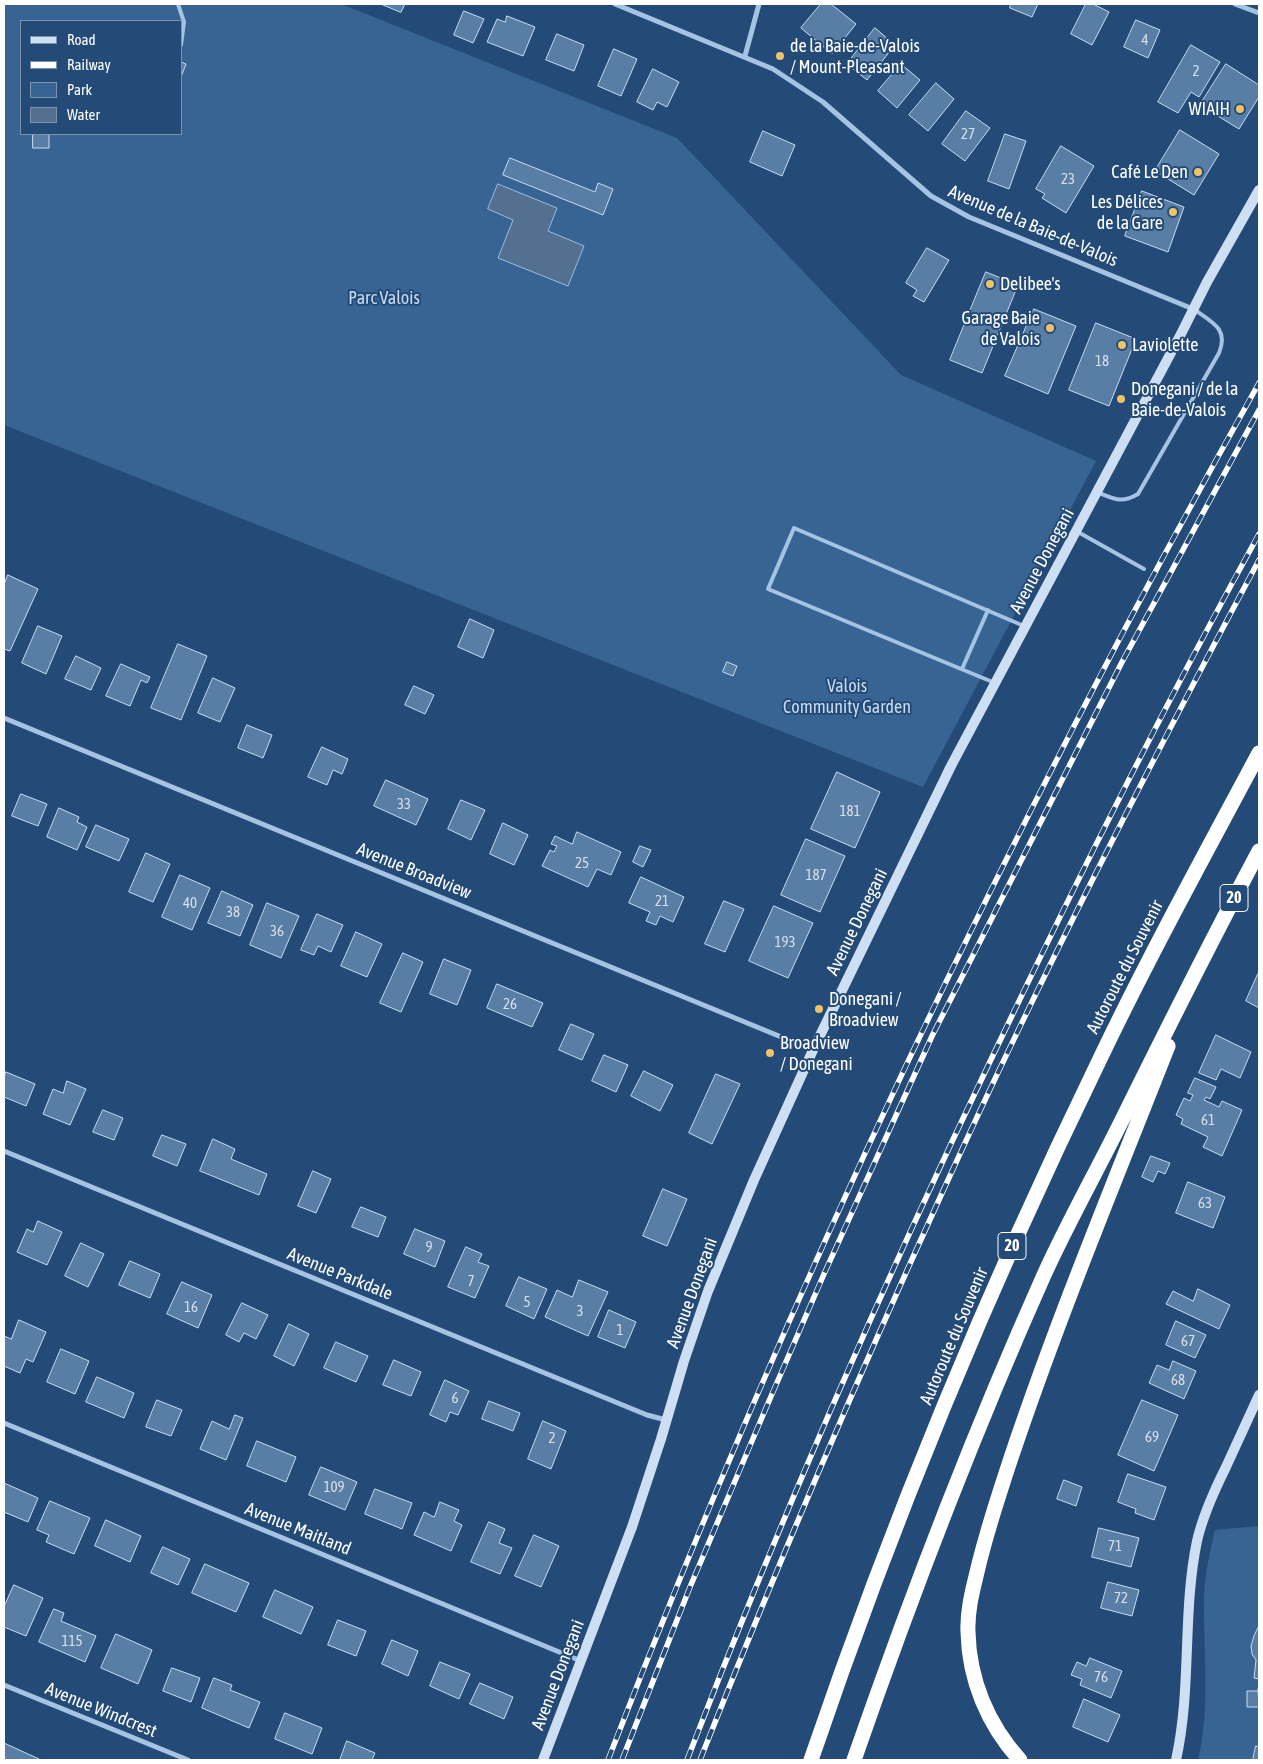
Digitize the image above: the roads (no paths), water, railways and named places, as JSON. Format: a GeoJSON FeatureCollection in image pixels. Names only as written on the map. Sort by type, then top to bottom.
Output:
{"type":"FeatureCollection","features":[{"type":"Feature","properties":{"kind":"highway","name":"Autoroute du Souvenir"},"geometry":{"type":"LineString","coordinates":[[811,1760],[853,1638],[902,1510],[964,1357],[1011,1249],[1067,1127],[1130,998],[1175,909],[1259,753]]}},
{"type":"Feature","properties":{"kind":"highway","name":"20"},"geometry":{"type":"LineString","coordinates":[[854,1760],[929,1554],[1011,1352],[1046,1273],[1209,945],[1259,851]]}},
{"type":"Feature","properties":{"kind":"highway"},"geometry":{"type":"LineString","coordinates":[[1020,1760],[1010,1749],[991,1719],[978,1691],[973,1672],[968,1631],[974,1581],[994,1507],[1038,1377],[1209,945]]}},
{"type":"Feature","properties":{"kind":"street","name":"Avenue de la Baie-de-Valois"},"geometry":{"type":"LineString","coordinates":[[615,4],[773,69],[823,102],[930,196],[969,216],[1194,310]]}},
{"type":"Feature","properties":{"kind":"street"},"geometry":{"type":"LineString","coordinates":[[745,56],[759,4]]}},
{"type":"Feature","properties":{"kind":"street"},"geometry":{"type":"LineString","coordinates":[[1235,4],[1259,14]]}},
{"type":"Feature","properties":{"kind":"street","name":"Avenue Donegani"},"geometry":{"type":"LineString","coordinates":[[543,1760],[632,1528],[684,1361],[715,1274],[754,1180],[813,1050],[951,766],[1194,310],[1207,282],[1259,190]]}},
{"type":"Feature","properties":{"kind":"street","name":"Avenue Broadview"},"geometry":{"type":"LineString","coordinates":[[4,718],[813,1050]]}},
{"type":"Feature","properties":{"kind":"street","name":"Avenue Parkdale"},"geometry":{"type":"LineString","coordinates":[[4,1151],[643,1413],[666,1420]]}},
{"type":"Feature","properties":{"kind":"street"},"geometry":{"type":"LineString","coordinates":[[1176,1760],[1185,1703],[1189,1599],[1198,1540],[1211,1499],[1259,1395]]}},
{"type":"Feature","properties":{"kind":"street","name":"Avenue Maitland"},"geometry":{"type":"LineString","coordinates":[[4,1424],[581,1661]]}},
{"type":"Feature","properties":{"kind":"street","name":"Avenue Windcrest"},"geometry":{"type":"LineString","coordinates":[[4,1685],[188,1760]]}},
{"type":"Feature","properties":{"kind":"lane"},"geometry":{"type":"LineString","coordinates":[[178,4],[184,22],[182,37]]}},
{"type":"Feature","properties":{"kind":"lane"},"geometry":{"type":"LineString","coordinates":[[1097,492],[1122,501],[1138,494],[1219,353],[1223,343],[1220,331],[1209,320],[1194,310]]}},
{"type":"Feature","properties":{"kind":"lane"},"geometry":{"type":"LineString","coordinates":[[995,683],[768,589],[794,528],[1025,626]]}},
{"type":"Feature","properties":{"kind":"lane"},"geometry":{"type":"LineString","coordinates":[[1076,531],[1144,569]]}},
{"type":"Feature","properties":{"kind":"lane"},"geometry":{"type":"LineString","coordinates":[[962,669],[988,610]]}},
{"type":"Feature","properties":{"kind":"water"},"geometry":{"type":"Polygon","coordinates":[[[498,184],[557,208],[548,231],[584,246],[568,286],[498,258],[513,220],[488,209],[498,184]]]}},
{"type":"Feature","properties":{"kind":"railway"},"geometry":{"type":"LineString","coordinates":[[608,1760],[678,1583],[752,1407],[829,1233],[909,1060],[992,888],[1078,718],[1167,550],[1259,383]]}},
{"type":"Feature","properties":{"kind":"railway"},"geometry":{"type":"LineString","coordinates":[[622,1760],[690,1587],[766,1408],[824,1274],[933,1034],[1122,662],[1259,410]]}},
{"type":"Feature","properties":{"kind":"railway"},"geometry":{"type":"LineString","coordinates":[[687,1760],[722,1670],[834,1402],[954,1137],[1091,854],[1190,661],[1259,534]]}},
{"type":"Feature","properties":{"kind":"railway"},"geometry":{"type":"LineString","coordinates":[[700,1760],[848,1403],[980,1111],[1096,873],[1176,716],[1259,560]]}},
{"type":"Feature","properties":{"kind":"place","name":"de la Baie-de-Valois / Mount-Pleasant"},"geometry":{"type":"Point","coordinates":[780,56]}},
{"type":"Feature","properties":{"kind":"place","name":"WIAIH"},"geometry":{"type":"Point","coordinates":[1240,109]}},
{"type":"Feature","properties":{"kind":"place","name":"Café Le Den"},"geometry":{"type":"Point","coordinates":[1198,172]}},
{"type":"Feature","properties":{"kind":"place","name":"Les Délices de la Gare"},"geometry":{"type":"Point","coordinates":[1173,212]}},
{"type":"Feature","properties":{"kind":"place","name":"Delibee's"},"geometry":{"type":"Point","coordinates":[990,284]}},
{"type":"Feature","properties":{"kind":"place","name":"Garage Baie de Valois"},"geometry":{"type":"Point","coordinates":[1050,328]}},
{"type":"Feature","properties":{"kind":"place","name":"Laviolette"},"geometry":{"type":"Point","coordinates":[1122,345]}},
{"type":"Feature","properties":{"kind":"place","name":"Donegani / de la Baie-de-Valois"},"geometry":{"type":"Point","coordinates":[1121,399]}},
{"type":"Feature","properties":{"kind":"place","name":"Donegani / Broadview"},"geometry":{"type":"Point","coordinates":[819,1009]}},
{"type":"Feature","properties":{"kind":"place","name":"Broadview / Donegani"},"geometry":{"type":"Point","coordinates":[770,1053]}},
{"type":"Feature","properties":{"kind":"park label","name":"Parc Valois"},"geometry":{"type":"Point","coordinates":[384,298]}},
{"type":"Feature","properties":{"kind":"park label","name":"Valois Community Garden"},"geometry":{"type":"Point","coordinates":[847,696]}}]}
